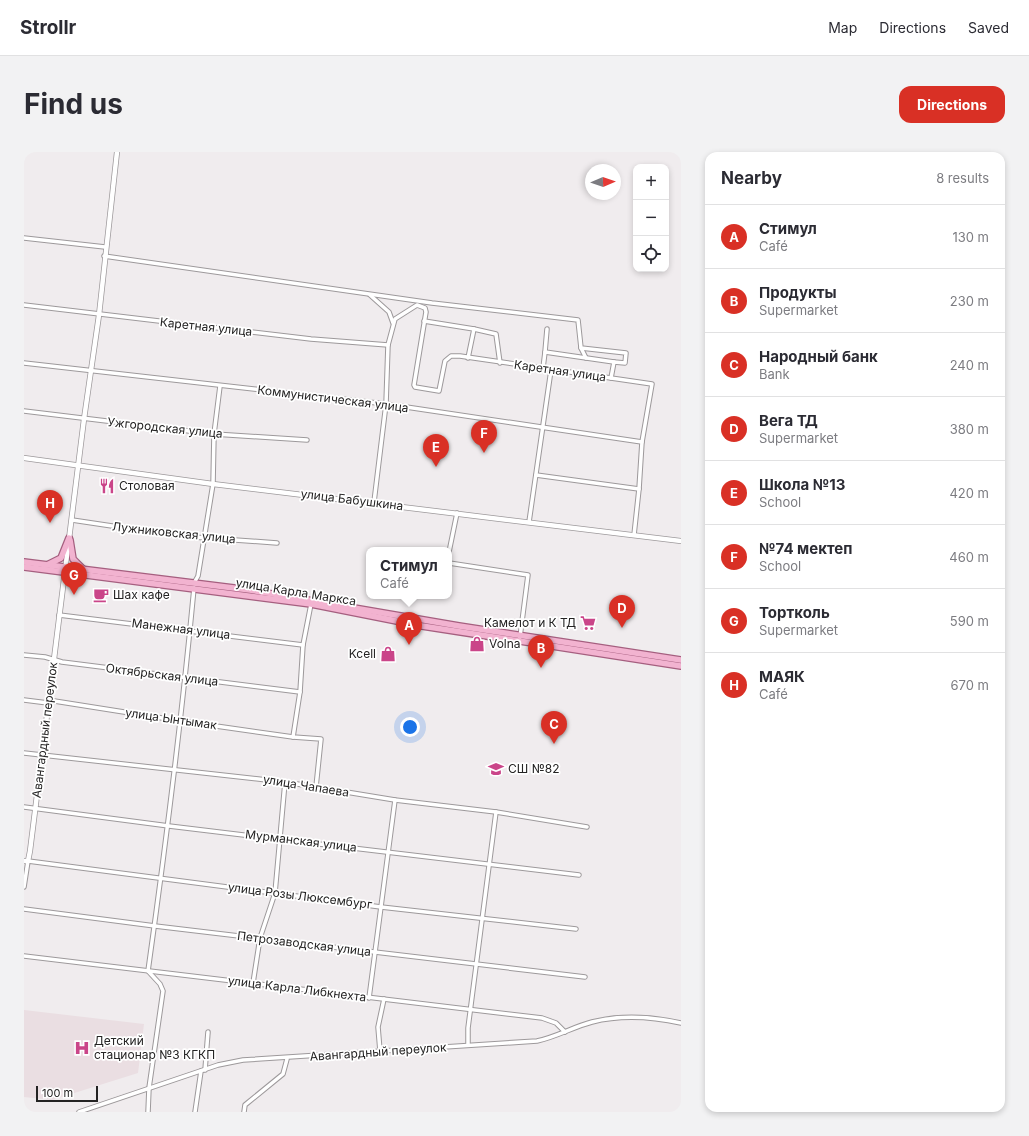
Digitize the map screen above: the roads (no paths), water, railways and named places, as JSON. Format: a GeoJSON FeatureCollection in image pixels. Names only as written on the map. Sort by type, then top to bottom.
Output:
{"type":"FeatureCollection","features":[{"type":"Feature","properties":{"kind":"main road","name":"Авангардный переулок"},"geometry":{"type":"LineString","coordinates":[[26,861],[66,570],[84,418],[99,315],[104,256],[117,152]]}},
{"type":"Feature","properties":{"kind":"main road","name":"улица Бабушкина"},"geometry":{"type":"LineString","coordinates":[[24,458],[213,484],[457,512],[681,541]]}},
{"type":"Feature","properties":{"kind":"main road"},"geometry":{"type":"LineString","coordinates":[[46,565],[61,558],[69,538]]}},
{"type":"Feature","properties":{"kind":"main road"},"geometry":{"type":"LineString","coordinates":[[69,538],[73,559],[84,570]]}},
{"type":"Feature","properties":{"kind":"main road","name":"улица Карла Маркса"},"geometry":{"type":"LineString","coordinates":[[24,562],[66,570],[84,570],[311,604],[422,626],[681,666]]}},
{"type":"Feature","properties":{"kind":"main road","name":"улица Карла Маркса"},"geometry":{"type":"LineString","coordinates":[[24,567],[66,570],[312,600],[425,621],[681,660]]}},
{"type":"Feature","properties":{"kind":"street"},"geometry":{"type":"LineString","coordinates":[[24,238],[105,247]]}},
{"type":"Feature","properties":{"kind":"street"},"geometry":{"type":"LineString","coordinates":[[104,256],[369,294],[421,304],[578,320],[581,348],[586,358]]}},
{"type":"Feature","properties":{"kind":"street"},"geometry":{"type":"LineString","coordinates":[[369,294],[389,312],[393,323]]}},
{"type":"Feature","properties":{"kind":"street"},"geometry":{"type":"LineString","coordinates":[[421,304],[425,308],[426,312],[424,321],[496,334],[500,363]]}},
{"type":"Feature","properties":{"kind":"street"},"geometry":{"type":"LineString","coordinates":[[374,502],[386,404],[388,345],[393,323],[395,319],[404,312],[421,304]]}},
{"type":"Feature","properties":{"kind":"street","name":"Каретная улица"},"geometry":{"type":"LineString","coordinates":[[24,305],[312,339],[388,345]]}},
{"type":"Feature","properties":{"kind":"street","name":"Каретная улица"},"geometry":{"type":"LineString","coordinates":[[424,321],[414,386],[439,391],[445,361],[451,356],[652,384],[642,442]]}},
{"type":"Feature","properties":{"kind":"street"},"geometry":{"type":"LineString","coordinates":[[468,358],[474,329]]}},
{"type":"Feature","properties":{"kind":"street"},"geometry":{"type":"LineString","coordinates":[[543,368],[547,329]]}},
{"type":"Feature","properties":{"kind":"street"},"geometry":{"type":"LineString","coordinates":[[545,352],[625,363],[626,353],[581,348]]}},
{"type":"Feature","properties":{"kind":"street"},"geometry":{"type":"LineString","coordinates":[[611,378],[614,362]]}},
{"type":"Feature","properties":{"kind":"street","name":"Коммунистическая улица"},"geometry":{"type":"LineString","coordinates":[[24,363],[91,372],[386,404],[642,442]]}},
{"type":"Feature","properties":{"kind":"street"},"geometry":{"type":"LineString","coordinates":[[529,522],[544,427],[551,370]]}},
{"type":"Feature","properties":{"kind":"street"},"geometry":{"type":"LineString","coordinates":[[148,1112],[149,1088],[163,991],[160,984],[148,971],[169,826],[186,678],[194,586],[198,576],[213,484],[214,434],[220,386]]}},
{"type":"Feature","properties":{"kind":"street","name":"Ужгородская улица"},"geometry":{"type":"LineString","coordinates":[[24,411],[214,434],[307,440]]}},
{"type":"Feature","properties":{"kind":"street"},"geometry":{"type":"LineString","coordinates":[[634,535],[640,489],[642,442]]}},
{"type":"Feature","properties":{"kind":"street"},"geometry":{"type":"LineString","coordinates":[[536,475],[640,489]]}},
{"type":"Feature","properties":{"kind":"street"},"geometry":{"type":"LineString","coordinates":[[450,547],[457,512]]}},
{"type":"Feature","properties":{"kind":"street","name":"Лужниковская улица"},"geometry":{"type":"LineString","coordinates":[[72,520],[204,539],[277,543]]}},
{"type":"Feature","properties":{"kind":"street"},"geometry":{"type":"LineString","coordinates":[[452,563],[528,575],[519,642]]}},
{"type":"Feature","properties":{"kind":"street"},"geometry":{"type":"LineString","coordinates":[[294,737],[300,692],[303,645],[311,604]]}},
{"type":"Feature","properties":{"kind":"street","name":"Манежная улица"},"geometry":{"type":"LineString","coordinates":[[59,615],[303,645]]}},
{"type":"Feature","properties":{"kind":"street","name":"Октябрьская улица"},"geometry":{"type":"LineString","coordinates":[[24,655],[186,678],[300,692]]}},
{"type":"Feature","properties":{"kind":"street","name":"улица Ынтымак"},"geometry":{"type":"LineString","coordinates":[[24,700],[48,702],[294,737],[321,739],[316,788]]}},
{"type":"Feature","properties":{"kind":"street","name":"улица Чапаева"},"geometry":{"type":"LineString","coordinates":[[24,753],[284,782],[395,800],[496,812],[587,827]]}},
{"type":"Feature","properties":{"kind":"street"},"geometry":{"type":"LineString","coordinates":[[253,983],[260,938],[274,892],[284,782]]}},
{"type":"Feature","properties":{"kind":"street"},"geometry":{"type":"LineString","coordinates":[[369,998],[395,800]]}},
{"type":"Feature","properties":{"kind":"street","name":"Мурманская улица"},"geometry":{"type":"LineString","coordinates":[[24,806],[169,826],[279,838],[489,865],[578,874]]}},
{"type":"Feature","properties":{"kind":"street"},"geometry":{"type":"LineString","coordinates":[[468,1045],[468,1028],[472,1010],[496,812]]}},
{"type":"Feature","properties":{"kind":"street","name":"улица Розы Люксембург"},"geometry":{"type":"LineString","coordinates":[[26,861],[381,907],[576,929]]}},
{"type":"Feature","properties":{"kind":"street","name":"Авангардный переулок"},"geometry":{"type":"LineString","coordinates":[[24,887],[26,861]]}},
{"type":"Feature","properties":{"kind":"street","name":"Петрозаводская улица"},"geometry":{"type":"LineString","coordinates":[[24,909],[585,978]]}},
{"type":"Feature","properties":{"kind":"street","name":"улица Карла Либкнехта"},"geometry":{"type":"LineString","coordinates":[[24,956],[542,1018],[556,1023],[565,1032]]}},
{"type":"Feature","properties":{"kind":"street"},"geometry":{"type":"LineString","coordinates":[[380,1052],[378,1027],[384,999]]}},
{"type":"Feature","properties":{"kind":"street","name":"Авангардный переулок"},"geometry":{"type":"LineString","coordinates":[[79,1112],[203,1070],[243,1060],[287,1059],[537,1041],[554,1037],[591,1022],[606,1020],[661,1019],[681,1023]]}},
{"type":"Feature","properties":{"kind":"street"},"geometry":{"type":"LineString","coordinates":[[195,1112],[208,1032]]}},
{"type":"Feature","properties":{"kind":"street"},"geometry":{"type":"LineString","coordinates":[[244,1112],[245,1105],[283,1074],[287,1059]]}},
{"type":"Feature","properties":{"kind":"street"},"geometry":{"type":"LineString","coordinates":[[94,1112],[95,1106]]}},
{"type":"Feature","properties":{"kind":"place","name":"№74 мектеп"},"geometry":{"type":"Point","coordinates":[484,453]}},
{"type":"Feature","properties":{"kind":"place","name":"Школа №13"},"geometry":{"type":"Point","coordinates":[436,467]}},
{"type":"Feature","properties":{"kind":"place","name":"Столовая"},"geometry":{"type":"Point","coordinates":[107,486]}},
{"type":"Feature","properties":{"kind":"place","name":"МАЯК"},"geometry":{"type":"Point","coordinates":[50,523]}},
{"type":"Feature","properties":{"kind":"place","name":"Тортколь"},"geometry":{"type":"Point","coordinates":[74,595]}},
{"type":"Feature","properties":{"kind":"place","name":"Шах кафе"},"geometry":{"type":"Point","coordinates":[101,595]}},
{"type":"Feature","properties":{"kind":"place","name":"Камелот и К ТД"},"geometry":{"type":"Point","coordinates":[588,623]}},
{"type":"Feature","properties":{"kind":"place","name":"Вега ТД"},"geometry":{"type":"Point","coordinates":[622,628]}},
{"type":"Feature","properties":{"kind":"place","name":"Volna"},"geometry":{"type":"Point","coordinates":[477,644]}},
{"type":"Feature","properties":{"kind":"place","name":"Стимул"},"geometry":{"type":"Point","coordinates":[409,645]}},
{"type":"Feature","properties":{"kind":"place","name":"Kcell"},"geometry":{"type":"Point","coordinates":[388,654]}},
{"type":"Feature","properties":{"kind":"place","name":"Продукты"},"geometry":{"type":"Point","coordinates":[541,668]}},
{"type":"Feature","properties":{"kind":"place","name":"Народный банк"},"geometry":{"type":"Point","coordinates":[554,744]}},
{"type":"Feature","properties":{"kind":"place","name":"СШ №82"},"geometry":{"type":"Point","coordinates":[496,769]}},
{"type":"Feature","properties":{"kind":"place","name":"Детский стационар №3 КГКП"},"geometry":{"type":"Point","coordinates":[82,1048]}}]}
